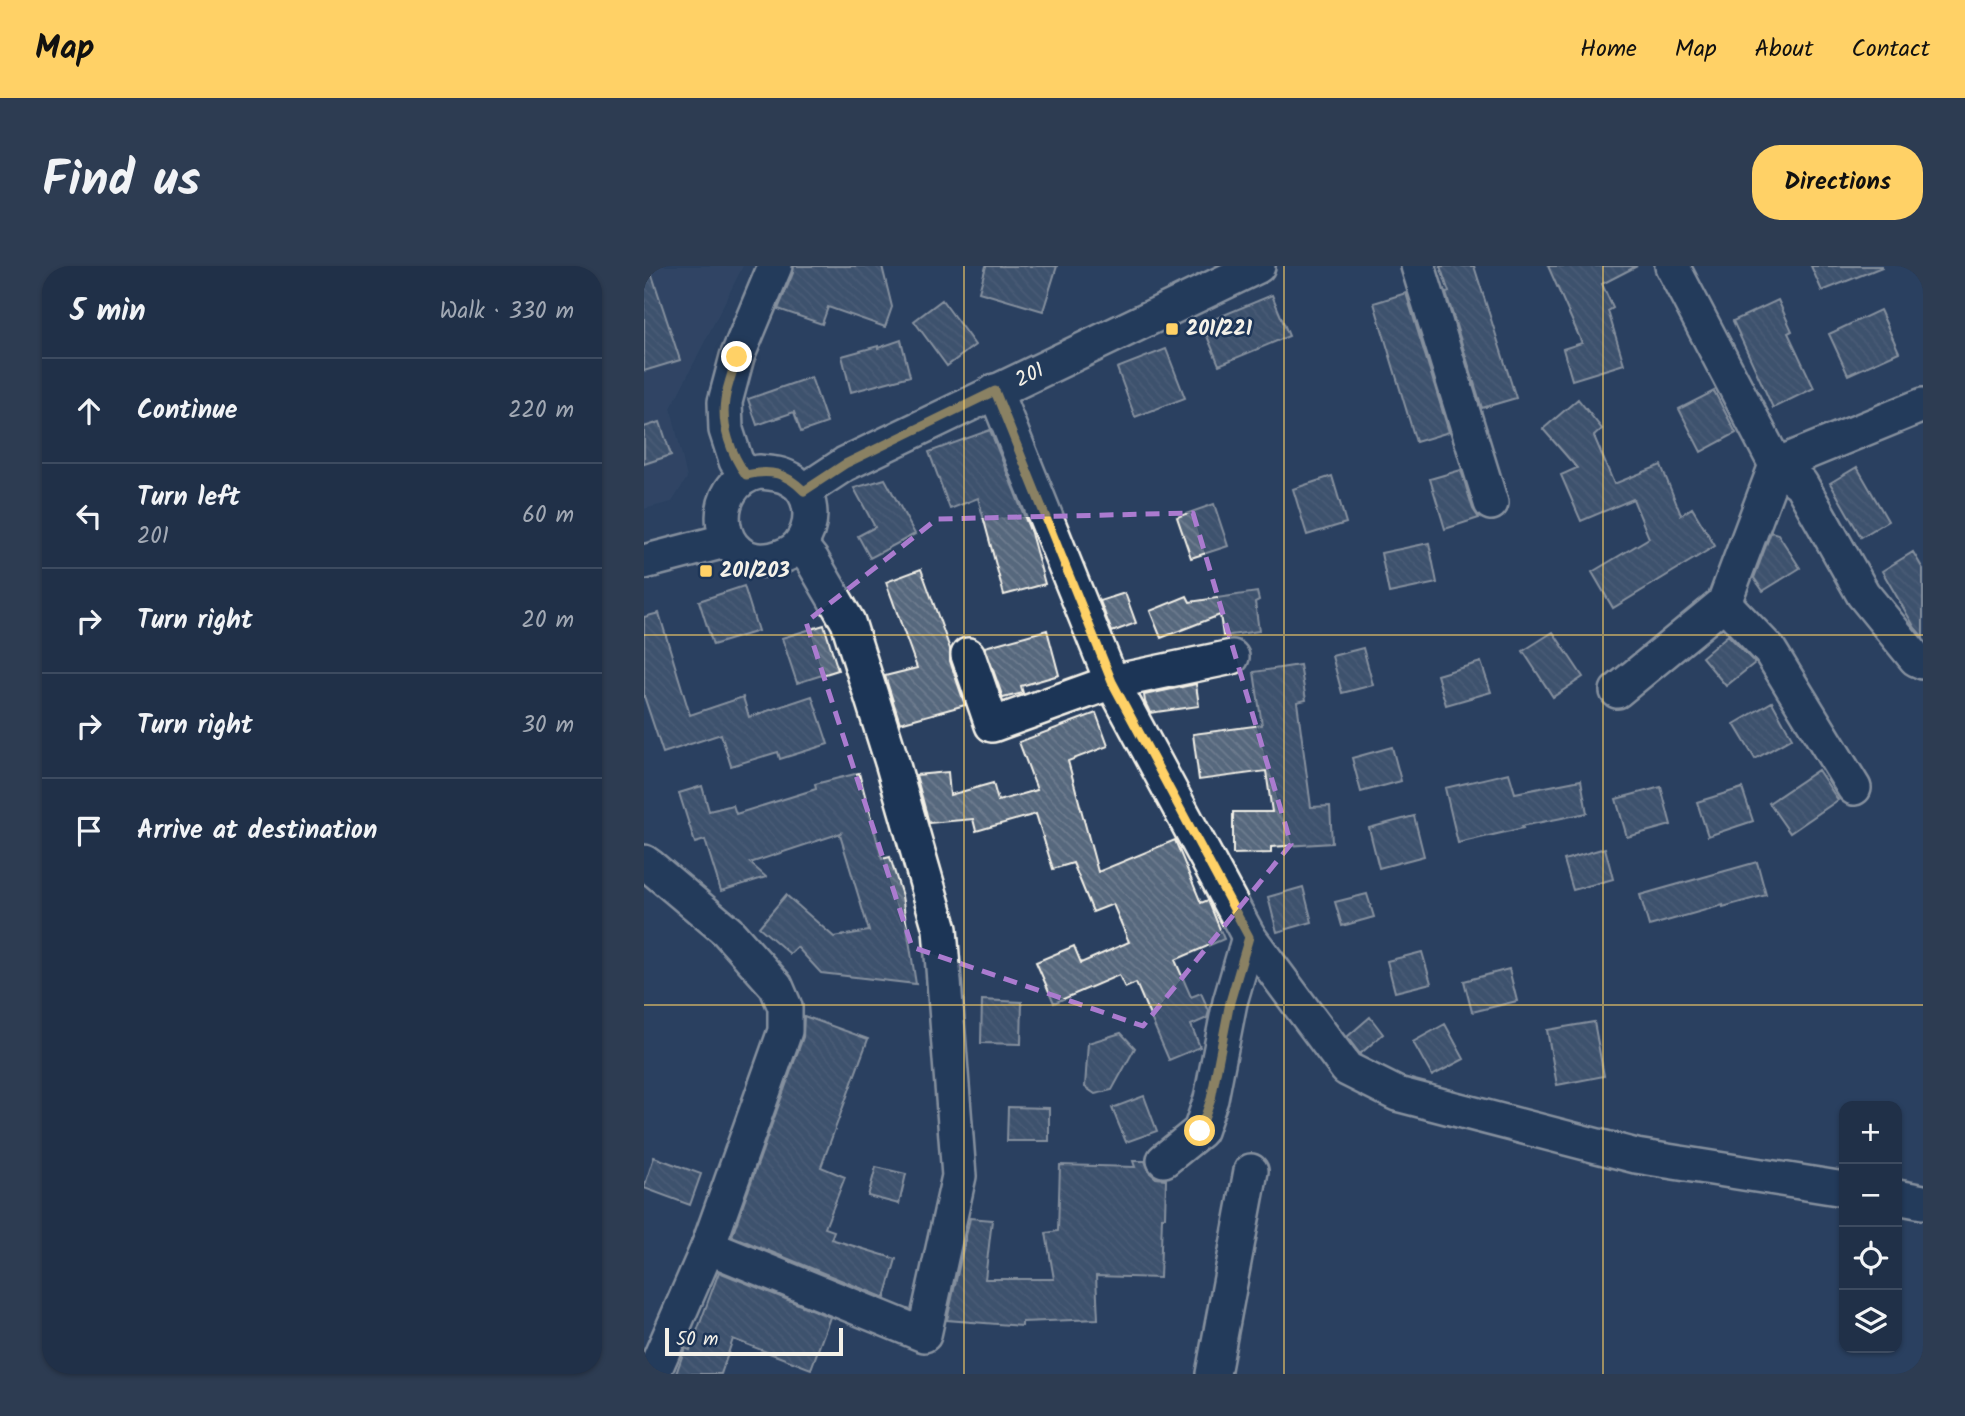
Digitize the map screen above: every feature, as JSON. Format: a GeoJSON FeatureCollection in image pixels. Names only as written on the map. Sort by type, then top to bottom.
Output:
{"type":"FeatureCollection","features":[{"type":"Feature","properties":{"kind":"street"},"geometry":{"type":"LineString","coordinates":[[746,475],[736,461],[726,429],[725,402],[737,357],[775,266]]}},
{"type":"Feature","properties":{"kind":"street","name":"201"},"geometry":{"type":"LineString","coordinates":[[804,491],[845,464],[1258,266]]}},
{"type":"Feature","properties":{"kind":"street"},"geometry":{"type":"LineString","coordinates":[[1418,266],[1491,503]]}},
{"type":"Feature","properties":{"kind":"street"},"geometry":{"type":"LineString","coordinates":[[1672,266],[1776,465],[1801,484],[1863,594],[1916,659],[1923,662]]}},
{"type":"Feature","properties":{"kind":"street"},"geometry":{"type":"LineString","coordinates":[[995,391],[1112,682],[1249,937],[1347,1069],[1397,1094],[1636,1156],[1839,1188]]}},
{"type":"Feature","properties":{"kind":"street"},"geometry":{"type":"LineString","coordinates":[[1617,691],[1724,603],[1776,465],[1923,405]]}},
{"type":"Feature","properties":{"kind":"street"},"geometry":{"type":"LineString","coordinates":[[759,472],[777,473],[793,480],[804,491],[810,506],[810,524],[800,545],[782,557],[762,561],[747,556],[735,549],[726,538],[723,520],[725,502],[734,487],[746,475],[759,472]]}},
{"type":"Feature","properties":{"kind":"street"},"geometry":{"type":"LineString","coordinates":[[644,562],[717,543],[726,538]]}},
{"type":"Feature","properties":{"kind":"street"},"geometry":{"type":"LineString","coordinates":[[708,1247],[925,1335],[959,1176],[940,929],[848,622],[812,560],[800,545]]}},
{"type":"Feature","properties":{"kind":"street"},"geometry":{"type":"LineString","coordinates":[[1724,603],[1770,651],[1854,788]]}},
{"type":"Feature","properties":{"kind":"street"},"geometry":{"type":"LineString","coordinates":[[968,655],[992,724],[1112,682],[1232,657]]}},
{"type":"Feature","properties":{"kind":"street"},"geometry":{"type":"LineString","coordinates":[[644,862],[727,931],[776,986],[785,1007],[785,1031],[708,1247],[653,1374]]}},
{"type":"Feature","properties":{"kind":"street"},"geometry":{"type":"LineString","coordinates":[[1164,1160],[1200,1131],[1211,1099],[1230,1002],[1249,937]]}},
{"type":"Feature","properties":{"kind":"street"},"geometry":{"type":"LineString","coordinates":[[1213,1374],[1251,1171]]}},
{"type":"Feature","properties":{"kind":"street"},"geometry":{"type":"LineString","coordinates":[[1902,1199],[1923,1202]]}},
{"type":"Feature","properties":{"kind":"highlighted area"},"geometry":{"type":"Polygon","coordinates":[[[1193,513],[1291,844],[1143,1026],[912,947],[806,622],[937,519],[1193,513]]]}},
{"type":"Feature","properties":{"kind":"shaded area"},"geometry":{"type":"Polygon","coordinates":[[[644,266],[743,266],[671,408],[687,478],[672,502],[644,509],[644,266]]]}},
{"type":"Feature","properties":{"kind":"building"},"geometry":{"type":"Polygon","coordinates":[[[644,266],[649,266],[680,360],[644,371],[644,266]]]}},
{"type":"Feature","properties":{"kind":"building"},"geometry":{"type":"Polygon","coordinates":[[[794,266],[882,266],[892,307],[885,327],[828,307],[822,324],[778,309],[794,266]]]}},
{"type":"Feature","properties":{"kind":"building"},"geometry":{"type":"Polygon","coordinates":[[[986,266],[1057,266],[1043,311],[979,292],[986,266]]]}},
{"type":"Feature","properties":{"kind":"building"},"geometry":{"type":"Polygon","coordinates":[[[1440,266],[1474,266],[1516,398],[1482,408],[1440,266]]]}},
{"type":"Feature","properties":{"kind":"building"},"geometry":{"type":"Polygon","coordinates":[[[1548,266],[1637,266],[1602,284],[1613,308],[1608,311],[1624,364],[1572,380],[1563,349],[1582,343],[1548,266]]]}},
{"type":"Feature","properties":{"kind":"building"},"geometry":{"type":"Polygon","coordinates":[[[1811,266],[1882,266],[1882,267],[1822,291],[1811,266]]]}},
{"type":"Feature","properties":{"kind":"building"},"geometry":{"type":"Polygon","coordinates":[[[1406,293],[1449,432],[1416,442],[1374,303],[1406,293]]]}},
{"type":"Feature","properties":{"kind":"building"},"geometry":{"type":"Polygon","coordinates":[[[1272,295],[1289,336],[1219,365],[1202,324],[1272,295]]]}},
{"type":"Feature","properties":{"kind":"building"},"geometry":{"type":"Polygon","coordinates":[[[942,300],[975,345],[947,366],[914,321],[942,300]]]}},
{"type":"Feature","properties":{"kind":"building"},"geometry":{"type":"Polygon","coordinates":[[[1778,300],[1792,331],[1788,333],[1814,388],[1773,408],[1733,321],[1778,300]]]}},
{"type":"Feature","properties":{"kind":"building"},"geometry":{"type":"Polygon","coordinates":[[[1880,310],[1899,352],[1848,375],[1829,334],[1880,310]]]}},
{"type":"Feature","properties":{"kind":"building"},"geometry":{"type":"Polygon","coordinates":[[[901,340],[910,376],[851,392],[842,356],[901,340]]]}},
{"type":"Feature","properties":{"kind":"building"},"geometry":{"type":"Polygon","coordinates":[[[1166,349],[1185,398],[1135,417],[1117,368],[1166,349]]]}},
{"type":"Feature","properties":{"kind":"building"},"geometry":{"type":"Polygon","coordinates":[[[811,377],[827,423],[801,432],[794,412],[757,425],[748,399],[811,377]]]}},
{"type":"Feature","properties":{"kind":"building"},"geometry":{"type":"Polygon","coordinates":[[[1714,391],[1736,433],[1701,452],[1679,409],[1714,391]]]}},
{"type":"Feature","properties":{"kind":"building"},"geometry":{"type":"Polygon","coordinates":[[[1578,399],[1602,429],[1594,436],[1614,484],[1661,465],[1681,515],[1692,508],[1715,546],[1613,608],[1592,572],[1649,538],[1633,499],[1581,521],[1561,475],[1577,468],[1543,429],[1578,399]]]}},
{"type":"Feature","properties":{"kind":"building"},"geometry":{"type":"Polygon","coordinates":[[[660,422],[671,455],[644,464],[644,427],[660,422]]]}},
{"type":"Feature","properties":{"kind":"building"},"geometry":{"type":"Polygon","coordinates":[[[990,430],[1031,533],[1045,584],[1004,595],[978,498],[950,509],[929,452],[990,430]]]}},
{"type":"Feature","properties":{"kind":"building"},"geometry":{"type":"Polygon","coordinates":[[[1857,467],[1888,521],[1861,537],[1830,483],[1857,467]]]}},
{"type":"Feature","properties":{"kind":"building"},"geometry":{"type":"Polygon","coordinates":[[[1461,470],[1473,509],[1479,518],[1445,529],[1430,479],[1461,470]]]}},
{"type":"Feature","properties":{"kind":"building"},"geometry":{"type":"Polygon","coordinates":[[[1332,476],[1346,523],[1307,535],[1293,489],[1332,476]]]}},
{"type":"Feature","properties":{"kind":"building"},"geometry":{"type":"Polygon","coordinates":[[[885,479],[915,534],[870,558],[858,536],[875,527],[854,488],[885,479]]]}},
{"type":"Feature","properties":{"kind":"building"},"geometry":{"type":"Polygon","coordinates":[[[1214,504],[1228,546],[1191,558],[1177,517],[1214,504]]]}},
{"type":"Feature","properties":{"kind":"building"},"geometry":{"type":"Polygon","coordinates":[[[1771,532],[1778,534],[1800,568],[1763,591],[1754,578],[1771,532]]]}},
{"type":"Feature","properties":{"kind":"building"},"geometry":{"type":"Polygon","coordinates":[[[1429,543],[1437,583],[1389,593],[1381,553],[1429,543]]]}},
{"type":"Feature","properties":{"kind":"building"},"geometry":{"type":"Polygon","coordinates":[[[1913,552],[1923,569],[1923,637],[1882,571],[1913,552]]]}},
{"type":"Feature","properties":{"kind":"building"},"geometry":{"type":"Polygon","coordinates":[[[921,569],[950,649],[950,661],[965,705],[900,723],[885,676],[917,668],[886,582],[921,569]]]}},
{"type":"Feature","properties":{"kind":"building"},"geometry":{"type":"Polygon","coordinates":[[[744,586],[758,631],[713,645],[699,601],[744,586]]]}},
{"type":"Feature","properties":{"kind":"building"},"geometry":{"type":"Polygon","coordinates":[[[1257,592],[1259,600],[1255,602],[1259,631],[1223,636],[1220,615],[1161,638],[1150,611],[1187,596],[1190,602],[1257,592]]]}},
{"type":"Feature","properties":{"kind":"building"},"geometry":{"type":"Polygon","coordinates":[[[1125,593],[1136,623],[1112,632],[1100,601],[1125,593]]]}},
{"type":"Feature","properties":{"kind":"building"},"geometry":{"type":"Polygon","coordinates":[[[659,613],[690,715],[743,697],[749,717],[812,696],[828,744],[780,759],[778,752],[731,766],[721,734],[663,753],[644,696],[644,617],[659,613]]]}},
{"type":"Feature","properties":{"kind":"building"},"geometry":{"type":"Polygon","coordinates":[[[824,625],[838,670],[797,683],[782,638],[824,625]]]}},
{"type":"Feature","properties":{"kind":"building"},"geometry":{"type":"Polygon","coordinates":[[[1047,630],[1059,675],[1021,686],[1023,693],[1003,698],[985,647],[1047,630]]]}},
{"type":"Feature","properties":{"kind":"building"},"geometry":{"type":"Polygon","coordinates":[[[1553,632],[1583,677],[1553,697],[1523,651],[1553,632]]]}},
{"type":"Feature","properties":{"kind":"building"},"geometry":{"type":"Polygon","coordinates":[[[1728,635],[1755,663],[1726,686],[1702,657],[1728,635]]]}},
{"type":"Feature","properties":{"kind":"building"},"geometry":{"type":"Polygon","coordinates":[[[1363,648],[1373,685],[1342,693],[1332,656],[1363,648]]]}},
{"type":"Feature","properties":{"kind":"building"},"geometry":{"type":"Polygon","coordinates":[[[1481,662],[1491,692],[1446,705],[1437,675],[1481,662]]]}},
{"type":"Feature","properties":{"kind":"building"},"geometry":{"type":"Polygon","coordinates":[[[1300,665],[1306,700],[1297,702],[1311,807],[1330,806],[1332,843],[1271,847],[1271,853],[1233,854],[1233,812],[1272,812],[1266,771],[1199,780],[1193,734],[1262,725],[1254,672],[1300,665]]]}},
{"type":"Feature","properties":{"kind":"building"},"geometry":{"type":"Polygon","coordinates":[[[1196,684],[1199,706],[1150,713],[1144,695],[1196,684]]]}},
{"type":"Feature","properties":{"kind":"building"},"geometry":{"type":"Polygon","coordinates":[[[1772,702],[1792,738],[1755,759],[1734,724],[1772,702]]]}},
{"type":"Feature","properties":{"kind":"building"},"geometry":{"type":"Polygon","coordinates":[[[1096,713],[1108,746],[1068,761],[1098,872],[1175,840],[1201,903],[1208,900],[1224,939],[1175,960],[1191,997],[1201,993],[1209,1011],[1207,1018],[1191,1025],[1200,1047],[1169,1060],[1136,983],[1125,988],[1119,975],[1054,1003],[1036,962],[1074,946],[1081,963],[1129,942],[1113,904],[1093,912],[1073,863],[1053,869],[1036,814],[976,831],[973,819],[929,823],[916,775],[948,772],[950,795],[993,783],[998,801],[1037,790],[1019,742],[1096,713]]]}},
{"type":"Feature","properties":{"kind":"building"},"geometry":{"type":"Polygon","coordinates":[[[1392,747],[1401,781],[1361,792],[1352,758],[1392,747]]]}},
{"type":"Feature","properties":{"kind":"building"},"geometry":{"type":"Polygon","coordinates":[[[1818,770],[1838,800],[1790,833],[1769,803],[1818,770]]]}},
{"type":"Feature","properties":{"kind":"building"},"geometry":{"type":"Polygon","coordinates":[[[859,773],[882,859],[890,857],[902,896],[916,984],[821,973],[797,947],[790,954],[759,927],[786,895],[834,937],[869,931],[841,833],[750,863],[766,877],[721,891],[705,840],[695,843],[679,793],[702,786],[709,811],[733,805],[736,814],[816,789],[815,784],[859,773]]]}},
{"type":"Feature","properties":{"kind":"building"},"geometry":{"type":"Polygon","coordinates":[[[1509,773],[1515,793],[1581,780],[1587,813],[1458,843],[1445,788],[1509,773]]]}},
{"type":"Feature","properties":{"kind":"building"},"geometry":{"type":"Polygon","coordinates":[[[1661,787],[1671,825],[1627,837],[1616,799],[1661,787]]]}},
{"type":"Feature","properties":{"kind":"building"},"geometry":{"type":"Polygon","coordinates":[[[1742,788],[1753,821],[1708,836],[1697,802],[1742,788]]]}},
{"type":"Feature","properties":{"kind":"building"},"geometry":{"type":"Polygon","coordinates":[[[1414,816],[1424,856],[1379,868],[1369,828],[1414,816]]]}},
{"type":"Feature","properties":{"kind":"building"},"geometry":{"type":"Polygon","coordinates":[[[1605,848],[1613,879],[1573,890],[1564,860],[1605,848]]]}},
{"type":"Feature","properties":{"kind":"building"},"geometry":{"type":"Polygon","coordinates":[[[1757,862],[1766,895],[1649,926],[1640,895],[1757,862]]]}},
{"type":"Feature","properties":{"kind":"building"},"geometry":{"type":"Polygon","coordinates":[[[1303,887],[1312,922],[1277,932],[1268,897],[1303,887]]]}},
{"type":"Feature","properties":{"kind":"building"},"geometry":{"type":"Polygon","coordinates":[[[1367,894],[1374,917],[1342,926],[1335,902],[1367,894]]]}},
{"type":"Feature","properties":{"kind":"building"},"geometry":{"type":"Polygon","coordinates":[[[1422,952],[1431,983],[1395,992],[1387,961],[1422,952]]]}},
{"type":"Feature","properties":{"kind":"building"},"geometry":{"type":"Polygon","coordinates":[[[1509,969],[1517,1001],[1472,1012],[1464,981],[1509,969]]]}},
{"type":"Feature","properties":{"kind":"building"},"geometry":{"type":"Polygon","coordinates":[[[982,1000],[1022,1002],[1021,1044],[981,1043],[982,1000]]]}},
{"type":"Feature","properties":{"kind":"building"},"geometry":{"type":"Polygon","coordinates":[[[804,1016],[868,1039],[821,1167],[845,1177],[825,1228],[834,1231],[831,1239],[896,1259],[885,1298],[732,1236],[803,1037],[804,1016]]]}},
{"type":"Feature","properties":{"kind":"building"},"geometry":{"type":"Polygon","coordinates":[[[1370,1017],[1383,1034],[1360,1054],[1347,1037],[1370,1017]]]}},
{"type":"Feature","properties":{"kind":"building"},"geometry":{"type":"Polygon","coordinates":[[[1594,1022],[1604,1076],[1557,1085],[1547,1030],[1594,1022]]]}},
{"type":"Feature","properties":{"kind":"building"},"geometry":{"type":"Polygon","coordinates":[[[1445,1024],[1464,1059],[1432,1076],[1413,1042],[1445,1024]]]}},
{"type":"Feature","properties":{"kind":"building"},"geometry":{"type":"Polygon","coordinates":[[[1121,1033],[1135,1048],[1112,1090],[1095,1094],[1085,1087],[1088,1043],[1121,1033]]]}},
{"type":"Feature","properties":{"kind":"building"},"geometry":{"type":"Polygon","coordinates":[[[1144,1096],[1157,1131],[1126,1142],[1112,1108],[1144,1096]]]}},
{"type":"Feature","properties":{"kind":"building"},"geometry":{"type":"Polygon","coordinates":[[[1008,1107],[1049,1108],[1049,1141],[1007,1141],[1008,1107]]]}},
{"type":"Feature","properties":{"kind":"building"},"geometry":{"type":"Polygon","coordinates":[[[654,1157],[701,1174],[690,1205],[644,1188],[654,1157]]]}},
{"type":"Feature","properties":{"kind":"building"},"geometry":{"type":"Polygon","coordinates":[[[1133,1161],[1145,1161],[1150,1173],[1156,1178],[1166,1179],[1160,1278],[1096,1276],[1098,1319],[1022,1322],[1022,1326],[947,1320],[970,1218],[992,1220],[985,1279],[1054,1279],[1046,1233],[1058,1231],[1060,1165],[1135,1167],[1133,1161]]]}},
{"type":"Feature","properties":{"kind":"building"},"geometry":{"type":"Polygon","coordinates":[[[876,1167],[906,1174],[899,1204],[868,1196],[876,1167]]]}},
{"type":"Feature","properties":{"kind":"building"},"geometry":{"type":"Polygon","coordinates":[[[719,1272],[830,1317],[811,1369],[733,1339],[721,1374],[676,1374],[685,1348],[690,1350],[719,1272]]]}},
{"type":"Feature","properties":{"kind":"place","name":"201/221"},"geometry":{"type":"Point","coordinates":[1172,329]}},
{"type":"Feature","properties":{"kind":"place","name":"201/203"},"geometry":{"type":"Point","coordinates":[706,571]}},
{"type":"Feature","properties":{"kind":"route"},"geometry":{"type":"LineString","coordinates":[[737,357],[725,402],[726,429],[736,461],[746,475],[759,472],[777,473],[793,480],[804,491],[845,464],[995,391],[1112,682],[1249,937],[1230,1002],[1211,1099],[1200,1131]]}}]}
